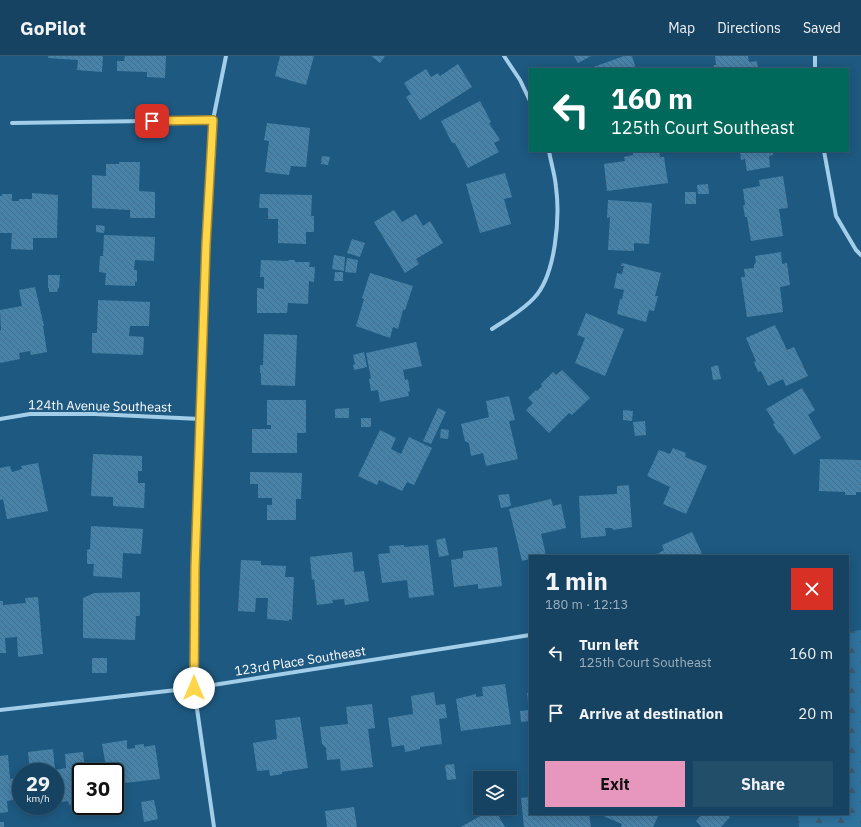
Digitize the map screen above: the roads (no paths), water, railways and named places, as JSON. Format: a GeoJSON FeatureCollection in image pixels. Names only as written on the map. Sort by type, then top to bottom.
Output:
{"type":"FeatureCollection","features":[{"type":"Feature","properties":{"kind":"street"},"geometry":{"type":"LineString","coordinates":[[214,827],[194,688],[195,568],[206,244],[213,120],[226,56]]}},
{"type":"Feature","properties":{"kind":"street"},"geometry":{"type":"LineString","coordinates":[[504,56],[520,80],[529,99]]}},
{"type":"Feature","properties":{"kind":"street"},"geometry":{"type":"LineString","coordinates":[[815,56],[815,68]]}},
{"type":"Feature","properties":{"kind":"street"},"geometry":{"type":"LineString","coordinates":[[12,123],[213,120]]}},
{"type":"Feature","properties":{"kind":"street"},"geometry":{"type":"LineString","coordinates":[[492,329],[520,311],[535,297],[549,273],[558,226],[556,187],[549,152]]}},
{"type":"Feature","properties":{"kind":"street"},"geometry":{"type":"LineString","coordinates":[[824,152],[836,216],[856,250],[861,255]]}},
{"type":"Feature","properties":{"kind":"street","name":"124th Avenue Southeast"},"geometry":{"type":"LineString","coordinates":[[0,419],[30,414],[95,414],[200,419]]}},
{"type":"Feature","properties":{"kind":"street","name":"123rd Place Southeast"},"geometry":{"type":"LineString","coordinates":[[0,710],[194,688],[529,635]]}}]}
